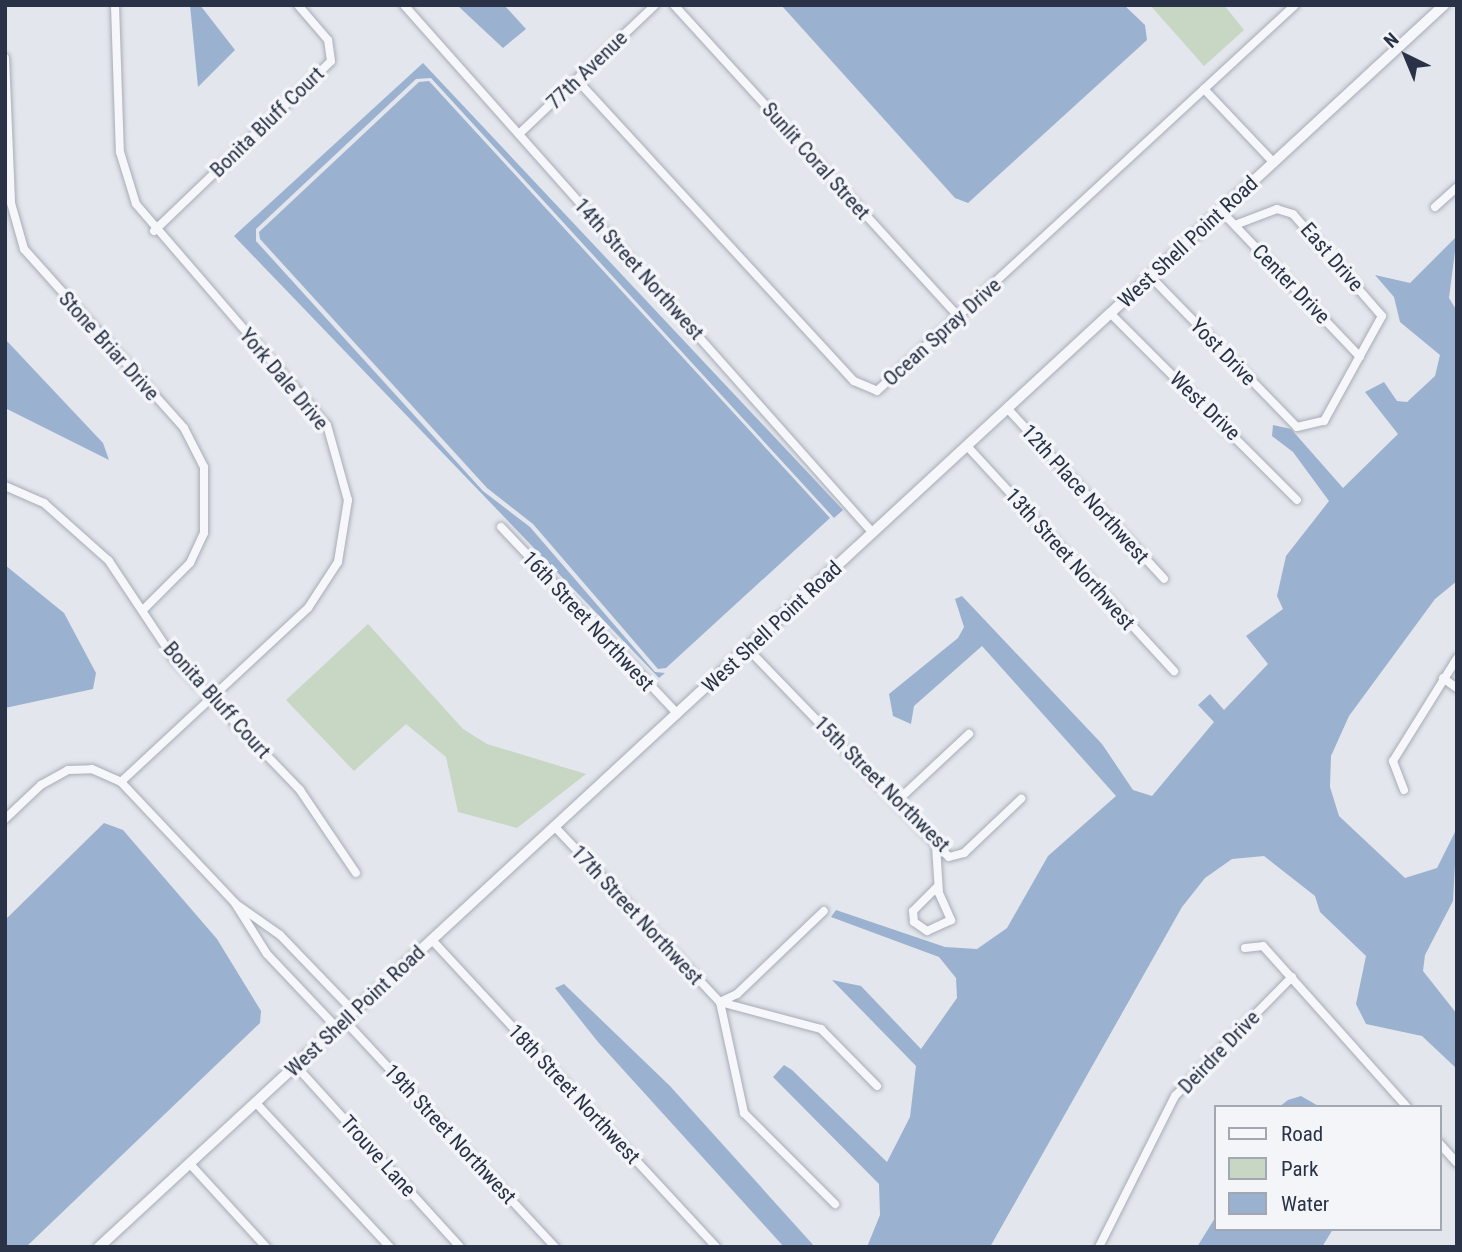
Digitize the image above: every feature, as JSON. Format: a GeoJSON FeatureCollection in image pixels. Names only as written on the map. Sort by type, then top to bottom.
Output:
{"type":"FeatureCollection","features":[{"type":"Feature","properties":{"kind":"street","name":"York Dale Drive"},"geometry":{"type":"LineString","coordinates":[[115,5],[120,152],[136,204],[154,231],[327,425],[346,476],[346,523],[338,562],[323,589],[121,782]]}},
{"type":"Feature","properties":{"kind":"street","name":"Bonita Bluff Court"},"geometry":{"type":"LineString","coordinates":[[154,231],[331,61],[328,40],[298,5]]}},
{"type":"Feature","properties":{"kind":"street","name":"14th Street Northwest"},"geometry":{"type":"LineString","coordinates":[[404,5],[873,533]]}},
{"type":"Feature","properties":{"kind":"street","name":"77th Avenue"},"geometry":{"type":"LineString","coordinates":[[519,134],[655,5]]}},
{"type":"Feature","properties":{"kind":"street","name":"Sunlit Coral Street"},"geometry":{"type":"LineString","coordinates":[[674,5],[959,317]]}},
{"type":"Feature","properties":{"kind":"street","name":"Ocean Spray Drive"},"geometry":{"type":"LineString","coordinates":[[577,80],[864,389],[887,384],[1295,5]]}},
{"type":"Feature","properties":{"kind":"street","name":"West Shell Point Road"},"geometry":{"type":"LineString","coordinates":[[99,1247],[1444,5]]}},
{"type":"Feature","properties":{"kind":"street","name":"Stone Briar Drive"},"geometry":{"type":"LineString","coordinates":[[5,58],[11,203],[23,249],[184,428],[204,467],[204,533],[190,563],[143,610]]}},
{"type":"Feature","properties":{"kind":"street"},"geometry":{"type":"LineString","coordinates":[[1204,89],[1274,163]]}},
{"type":"Feature","properties":{"kind":"street"},"geometry":{"type":"LineString","coordinates":[[1435,207],[1457,187]]}},
{"type":"Feature","properties":{"kind":"street","name":"East Drive"},"geometry":{"type":"LineString","coordinates":[[1235,225],[1277,209],[1293,214],[1382,316],[1360,357]]}},
{"type":"Feature","properties":{"kind":"street","name":"Center Drive"},"geometry":{"type":"LineString","coordinates":[[1222,212],[1360,357]]}},
{"type":"Feature","properties":{"kind":"street","name":"Yost Drive"},"geometry":{"type":"LineString","coordinates":[[1151,277],[1297,426],[1324,421],[1360,357]]}},
{"type":"Feature","properties":{"kind":"street","name":"West Drive"},"geometry":{"type":"LineString","coordinates":[[1111,313],[1297,500]]}},
{"type":"Feature","properties":{"kind":"street","name":"12th Place Northwest"},"geometry":{"type":"LineString","coordinates":[[1007,408],[1164,579]]}},
{"type":"Feature","properties":{"kind":"street","name":"13th Street Northwest"},"geometry":{"type":"LineString","coordinates":[[967,446],[1174,671]]}},
{"type":"Feature","properties":{"kind":"street","name":"Bonita Bluff Court"},"geometry":{"type":"LineString","coordinates":[[5,486],[69,522],[109,561],[210,698],[300,790],[356,873]]}},
{"type":"Feature","properties":{"kind":"street","name":"16th Street Northwest"},"geometry":{"type":"LineString","coordinates":[[501,527],[678,714]]}},
{"type":"Feature","properties":{"kind":"street","name":"15th Street Northwest"},"geometry":{"type":"LineString","coordinates":[[748,649],[949,857],[964,853],[1021,799]]}},
{"type":"Feature","properties":{"kind":"street"},"geometry":{"type":"LineString","coordinates":[[1404,790],[1393,761],[1457,658]]}},
{"type":"Feature","properties":{"kind":"street"},"geometry":{"type":"LineString","coordinates":[[1443,678],[1457,688]]}},
{"type":"Feature","properties":{"kind":"street"},"geometry":{"type":"LineString","coordinates":[[896,802],[969,734]]}},
{"type":"Feature","properties":{"kind":"street"},"geometry":{"type":"LineString","coordinates":[[5,819],[41,785],[68,770],[92,769],[121,782],[235,903],[279,935],[354,1012]]}},
{"type":"Feature","properties":{"kind":"street","name":"17th Street Northwest"},"geometry":{"type":"LineString","coordinates":[[555,827],[720,1002]]}},
{"type":"Feature","properties":{"kind":"street"},"geometry":{"type":"LineString","coordinates":[[936,846],[938,886],[951,920],[928,930],[914,922],[913,911],[938,886]]}},
{"type":"Feature","properties":{"kind":"street","name":"19th Street Northwest"},"geometry":{"type":"LineString","coordinates":[[235,903],[267,954],[341,1024],[555,1247]]}},
{"type":"Feature","properties":{"kind":"street"},"geometry":{"type":"LineString","coordinates":[[720,1002],[737,993],[824,911]]}},
{"type":"Feature","properties":{"kind":"street","name":"18th Street Northwest"},"geometry":{"type":"LineString","coordinates":[[432,940],[716,1247]]}},
{"type":"Feature","properties":{"kind":"street"},"geometry":{"type":"LineString","coordinates":[[1245,948],[1263,946],[1405,1105]]}},
{"type":"Feature","properties":{"kind":"street","name":"Deirdre Drive"},"geometry":{"type":"LineString","coordinates":[[1099,1247],[1175,1096],[1292,977]]}},
{"type":"Feature","properties":{"kind":"street"},"geometry":{"type":"LineString","coordinates":[[720,1002],[821,1029],[877,1086]]}},
{"type":"Feature","properties":{"kind":"street"},"geometry":{"type":"LineString","coordinates":[[720,1002],[744,1113],[835,1204]]}},
{"type":"Feature","properties":{"kind":"street","name":"Trouve Lane"},"geometry":{"type":"LineString","coordinates":[[296,1066],[460,1247]]}},
{"type":"Feature","properties":{"kind":"street"},"geometry":{"type":"LineString","coordinates":[[256,1103],[390,1247]]}},
{"type":"Feature","properties":{"kind":"street"},"geometry":{"type":"LineString","coordinates":[[1441,1145],[1457,1163]]}},
{"type":"Feature","properties":{"kind":"street"},"geometry":{"type":"LineString","coordinates":[[190,1164],[266,1247]]}},
{"type":"Feature","properties":{"kind":"green space"},"geometry":{"type":"Polygon","coordinates":[[[1150,5],[1224,5],[1244,30],[1204,66],[1150,5]]]}},
{"type":"Feature","properties":{"kind":"green space"},"geometry":{"type":"Polygon","coordinates":[[[368,624],[463,729],[487,744],[586,774],[517,828],[458,812],[446,757],[406,724],[354,771],[286,700],[368,624]]]}},
{"type":"Feature","properties":{"kind":"water"},"geometry":{"type":"Polygon","coordinates":[[[190,5],[200,5],[235,50],[198,87],[190,5]]]}},
{"type":"Feature","properties":{"kind":"water"},"geometry":{"type":"Polygon","coordinates":[[[457,5],[504,5],[526,29],[503,48],[457,5]]]}},
{"type":"Feature","properties":{"kind":"water"},"geometry":{"type":"Polygon","coordinates":[[[1124,5],[1145,25],[1147,40],[968,203],[955,198],[782,6],[1124,5]]]}},
{"type":"Feature","properties":{"kind":"water"},"geometry":{"type":"Polygon","coordinates":[[[423,63],[843,510],[834,518],[431,78],[416,79],[256,229],[256,241],[483,491],[530,527],[655,672],[665,673],[659,678],[234,236],[423,63]]]}},
{"type":"Feature","properties":{"kind":"water"},"geometry":{"type":"Polygon","coordinates":[[[429,81],[830,518],[666,668],[658,669],[533,524],[487,488],[260,239],[259,232],[419,82],[429,81]]]}},
{"type":"Feature","properties":{"kind":"water"},"geometry":{"type":"Polygon","coordinates":[[[1457,236],[1449,298],[1457,311],[1457,581],[1435,599],[1349,716],[1331,756],[1330,787],[1339,816],[1405,878],[1437,868],[1457,828],[1453,901],[1425,955],[1423,971],[1457,1014],[1457,1069],[1422,1036],[1366,1024],[1356,1004],[1366,956],[1320,912],[1315,896],[1264,856],[1232,859],[1205,878],[1182,907],[990,1247],[867,1247],[880,1215],[879,1184],[773,1077],[784,1065],[792,1070],[887,1162],[910,1117],[916,1066],[832,980],[861,986],[921,1049],[957,998],[956,978],[939,957],[831,917],[836,910],[945,947],[977,949],[1007,928],[1048,856],[1116,796],[982,646],[914,706],[911,724],[893,716],[889,694],[958,638],[964,627],[955,599],[962,596],[1102,744],[1133,790],[1152,796],[1214,722],[1198,705],[1210,694],[1224,710],[1268,664],[1246,636],[1283,609],[1277,596],[1286,556],[1329,501],[1293,452],[1272,436],[1273,425],[1291,429],[1343,488],[1398,434],[1365,392],[1384,382],[1397,401],[1407,402],[1435,376],[1440,355],[1400,322],[1394,297],[1375,275],[1410,283],[1457,236]]]}},
{"type":"Feature","properties":{"kind":"water"},"geometry":{"type":"Polygon","coordinates":[[[5,339],[103,443],[109,460],[5,408],[5,339]]]}},
{"type":"Feature","properties":{"kind":"water"},"geometry":{"type":"Polygon","coordinates":[[[5,565],[64,613],[96,673],[93,689],[5,708],[5,565]]]}},
{"type":"Feature","properties":{"kind":"water"},"geometry":{"type":"Polygon","coordinates":[[[104,823],[123,830],[217,939],[261,1011],[260,1023],[26,1247],[5,1247],[5,920],[104,823]]]}},
{"type":"Feature","properties":{"kind":"water"},"geometry":{"type":"Polygon","coordinates":[[[564,984],[670,1086],[815,1247],[784,1247],[598,1042],[555,988],[564,984]]]}},
{"type":"Feature","properties":{"kind":"water"},"geometry":{"type":"Polygon","coordinates":[[[1301,1096],[1317,1105],[1282,1105],[1301,1096]]]}},
{"type":"Feature","properties":{"kind":"water"},"geometry":{"type":"Polygon","coordinates":[[[1214,1220],[1214,1231],[1332,1231],[1322,1247],[1197,1247],[1214,1220]]]}}]}
